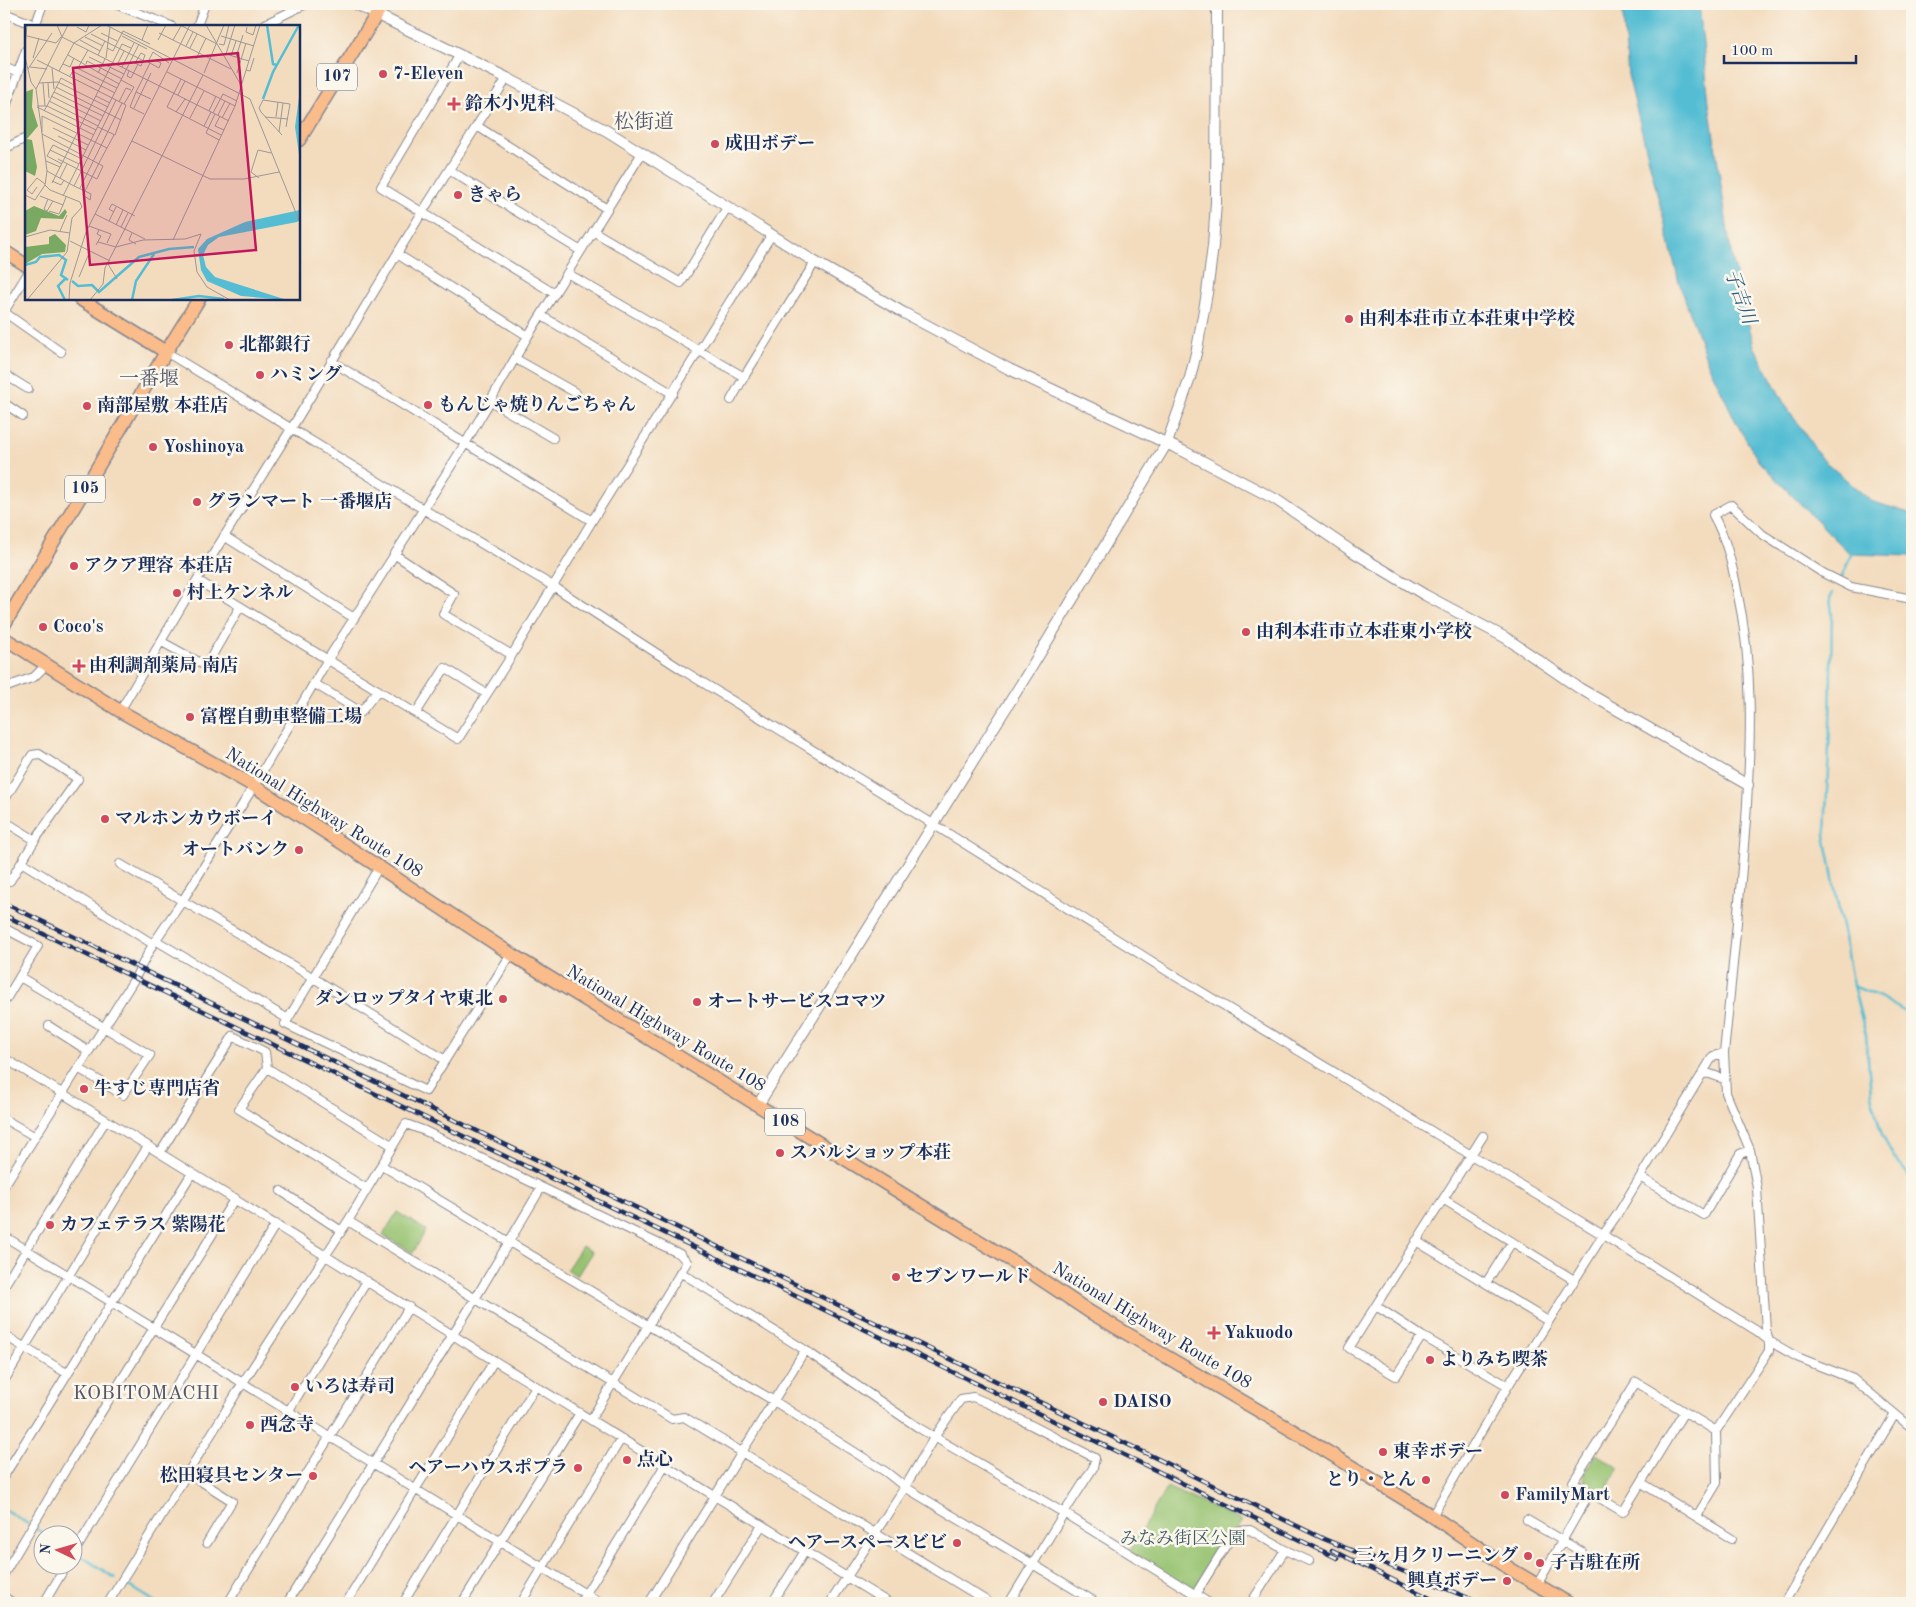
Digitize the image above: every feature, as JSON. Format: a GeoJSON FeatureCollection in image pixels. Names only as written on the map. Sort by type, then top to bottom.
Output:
{"type":"FeatureCollection","features":[{"type":"Feature","properties":{"kind":"highway","name":"107"},"geometry":{"type":"LineString","coordinates":[[300,138],[379,9]]}},
{"type":"Feature","properties":{"kind":"highway"},"geometry":{"type":"LineString","coordinates":[[4,252],[25,264]]}},
{"type":"Feature","properties":{"kind":"highway"},"geometry":{"type":"LineString","coordinates":[[82,300],[166,352],[198,300]]}},
{"type":"Feature","properties":{"kind":"highway","name":"105"},"geometry":{"type":"LineString","coordinates":[[4,625],[166,352]]}},
{"type":"Feature","properties":{"kind":"highway","name":"National Highway Route 108"},"geometry":{"type":"LineString","coordinates":[[4,638],[120,711],[254,786],[511,954],[1025,1269],[1090,1312],[1295,1432],[1432,1516],[1537,1585],[1568,1603]]}},
{"type":"Feature","properties":{"kind":"street"},"geometry":{"type":"LineString","coordinates":[[35,25],[44,4]]}},
{"type":"Feature","properties":{"kind":"street"},"geometry":{"type":"LineString","coordinates":[[116,4],[168,25]]}},
{"type":"Feature","properties":{"kind":"street"},"geometry":{"type":"LineString","coordinates":[[197,25],[205,4]]}},
{"type":"Feature","properties":{"kind":"street"},"geometry":{"type":"LineString","coordinates":[[262,25],[306,4]]}},
{"type":"Feature","properties":{"kind":"street"},"geometry":{"type":"LineString","coordinates":[[355,4],[379,9],[459,56],[507,78],[607,131],[815,262],[904,313],[1009,369],[1167,443],[1274,499],[1350,550],[1425,595],[1506,638],[1579,688],[1748,785]]}},
{"type":"Feature","properties":{"kind":"street"},"geometry":{"type":"LineString","coordinates":[[758,1105],[1167,443],[1190,378],[1197,349],[1212,256],[1216,202],[1217,4]]}},
{"type":"Feature","properties":{"kind":"street"},"geometry":{"type":"LineString","coordinates":[[4,13],[33,25]]}},
{"type":"Feature","properties":{"kind":"street"},"geometry":{"type":"LineString","coordinates":[[4,112],[25,53]]}},
{"type":"Feature","properties":{"kind":"street"},"geometry":{"type":"LineString","coordinates":[[459,56],[382,187],[555,294]]}},
{"type":"Feature","properties":{"kind":"street"},"geometry":{"type":"LineString","coordinates":[[4,67],[18,73]]}},
{"type":"Feature","properties":{"kind":"street"},"geometry":{"type":"LineString","coordinates":[[120,711],[197,580],[291,429],[422,211],[507,78]]}},
{"type":"Feature","properties":{"kind":"street"},"geometry":{"type":"LineString","coordinates":[[476,126],[607,209]]}},
{"type":"Feature","properties":{"kind":"street"},"geometry":{"type":"LineString","coordinates":[[4,149],[25,138]]}},
{"type":"Feature","properties":{"kind":"street"},"geometry":{"type":"LineString","coordinates":[[5,1181],[135,978],[155,942],[254,786],[328,659],[465,444],[516,360],[528,336],[642,153]]}},
{"type":"Feature","properties":{"kind":"street"},"geometry":{"type":"LineString","coordinates":[[448,170],[581,251]]}},
{"type":"Feature","properties":{"kind":"street"},"geometry":{"type":"LineString","coordinates":[[593,232],[681,283],[728,206]]}},
{"type":"Feature","properties":{"kind":"street"},"geometry":{"type":"LineString","coordinates":[[197,580],[458,739],[512,655],[592,521],[772,234]]}},
{"type":"Feature","properties":{"kind":"street"},"geometry":{"type":"LineString","coordinates":[[397,254],[528,336]]}},
{"type":"Feature","properties":{"kind":"street"},"geometry":{"type":"LineString","coordinates":[[730,400],[815,262]]}},
{"type":"Feature","properties":{"kind":"street"},"geometry":{"type":"LineString","coordinates":[[567,273],[744,377]]}},
{"type":"Feature","properties":{"kind":"street"},"geometry":{"type":"LineString","coordinates":[[25,278],[4,312],[61,352]]}},
{"type":"Feature","properties":{"kind":"street"},"geometry":{"type":"LineString","coordinates":[[542,316],[673,394]]}},
{"type":"Feature","properties":{"kind":"street"},"geometry":{"type":"LineString","coordinates":[[166,352],[422,509],[553,586],[684,671],[933,824],[1181,980],[1603,1235],[1757,1330],[1769,1341],[1797,1356],[1852,1379],[1912,1428]]}},
{"type":"Feature","properties":{"kind":"street"},"geometry":{"type":"LineString","coordinates":[[516,360],[576,393]]}},
{"type":"Feature","properties":{"kind":"street"},"geometry":{"type":"LineString","coordinates":[[331,361],[592,521]]}},
{"type":"Feature","properties":{"kind":"street"},"geometry":{"type":"LineString","coordinates":[[4,374],[28,389]]}},
{"type":"Feature","properties":{"kind":"street"},"geometry":{"type":"LineString","coordinates":[[490,401],[553,438]]}},
{"type":"Feature","properties":{"kind":"street"},"geometry":{"type":"LineString","coordinates":[[4,403],[23,416]]}},
{"type":"Feature","properties":{"kind":"street"},"geometry":{"type":"LineString","coordinates":[[1697,1516],[1717,1483],[1716,1431],[1769,1350],[1766,1330],[1757,1188],[1750,1150],[1730,1106],[1724,1079],[1724,1053],[1742,877],[1748,785],[1750,671],[1744,621],[1732,566],[1720,527],[1713,514],[1731,505],[1762,534],[1822,573],[1851,587],[1912,599]]}},
{"type":"Feature","properties":{"kind":"street"},"geometry":{"type":"LineString","coordinates":[[224,536],[354,618]]}},
{"type":"Feature","properties":{"kind":"street"},"geometry":{"type":"LineString","coordinates":[[394,554],[454,594],[443,614],[512,655]]}},
{"type":"Feature","properties":{"kind":"street"},"geometry":{"type":"LineString","coordinates":[[162,642],[206,666],[240,607]]}},
{"type":"Feature","properties":{"kind":"street"},"geometry":{"type":"LineString","coordinates":[[4,688],[34,677],[47,664]]}},
{"type":"Feature","properties":{"kind":"street"},"geometry":{"type":"LineString","coordinates":[[416,713],[445,668],[487,694]]}},
{"type":"Feature","properties":{"kind":"street"},"geometry":{"type":"LineString","coordinates":[[315,684],[361,712],[378,690]]}},
{"type":"Feature","properties":{"kind":"street"},"geometry":{"type":"LineString","coordinates":[[4,801],[32,755],[38,754],[78,779],[35,840],[10,882],[4,877]]}},
{"type":"Feature","properties":{"kind":"street"},"geometry":{"type":"LineString","coordinates":[[4,821],[35,840]]}},
{"type":"Feature","properties":{"kind":"street"},"geometry":{"type":"LineString","coordinates":[[23,863],[288,1019]]}},
{"type":"Feature","properties":{"kind":"street"},"geometry":{"type":"LineString","coordinates":[[120,864],[312,977],[445,1060]]}},
{"type":"Feature","properties":{"kind":"street"},"geometry":{"type":"LineString","coordinates":[[379,866],[285,1024],[426,1091],[511,954]]}},
{"type":"Feature","properties":{"kind":"street"},"geometry":{"type":"LineString","coordinates":[[4,928],[38,946],[4,1000]]}},
{"type":"Feature","properties":{"kind":"street"},"geometry":{"type":"LineString","coordinates":[[20,977],[150,1055],[123,1095],[78,1068]]}},
{"type":"Feature","properties":{"kind":"street"},"geometry":{"type":"LineString","coordinates":[[49,1026],[88,1051]]}},
{"type":"Feature","properties":{"kind":"street"},"geometry":{"type":"LineString","coordinates":[[160,1153],[233,1036],[265,1052],[267,1068],[239,1109],[367,1189]]}},
{"type":"Feature","properties":{"kind":"street"},"geometry":{"type":"LineString","coordinates":[[1432,1516],[1508,1386],[1640,1177],[1713,1056],[1724,1053]]}},
{"type":"Feature","properties":{"kind":"street"},"geometry":{"type":"LineString","coordinates":[[4,1058],[235,1198],[494,1361],[889,1603]]}},
{"type":"Feature","properties":{"kind":"street"},"geometry":{"type":"LineString","coordinates":[[267,1068],[393,1146]]}},
{"type":"Feature","properties":{"kind":"street"},"geometry":{"type":"LineString","coordinates":[[1703,1073],[1724,1079]]}},
{"type":"Feature","properties":{"kind":"street"},"geometry":{"type":"LineString","coordinates":[[4,1119],[34,1136]]}},
{"type":"Feature","properties":{"kind":"street"},"geometry":{"type":"LineString","coordinates":[[4,1286],[106,1120]]}},
{"type":"Feature","properties":{"kind":"street"},"geometry":{"type":"LineString","coordinates":[[108,1603],[242,1384],[340,1230],[348,1221],[406,1124],[425,1131],[680,1254],[686,1262],[591,1419]]}},
{"type":"Feature","properties":{"kind":"street"},"geometry":{"type":"LineString","coordinates":[[1422,1336],[1396,1376],[1349,1348],[1483,1136]]}},
{"type":"Feature","properties":{"kind":"street"},"geometry":{"type":"LineString","coordinates":[[4,1381],[148,1146]]}},
{"type":"Feature","properties":{"kind":"street"},"geometry":{"type":"LineString","coordinates":[[1640,1177],[1704,1214],[1740,1154],[1750,1150]]}},
{"type":"Feature","properties":{"kind":"street"},"geometry":{"type":"LineString","coordinates":[[382,1165],[774,1401],[886,1472],[905,1487],[1097,1603]]}},
{"type":"Feature","properties":{"kind":"street"},"geometry":{"type":"LineString","coordinates":[[4,1476],[192,1173]]}},
{"type":"Feature","properties":{"kind":"street"},"geometry":{"type":"LineString","coordinates":[[287,1603],[452,1333],[475,1299],[541,1188]]}},
{"type":"Feature","properties":{"kind":"street"},"geometry":{"type":"LineString","coordinates":[[281,1191],[340,1230]]}},
{"type":"Feature","properties":{"kind":"street"},"geometry":{"type":"LineString","coordinates":[[4,1574],[235,1198]]}},
{"type":"Feature","properties":{"kind":"street"},"geometry":{"type":"LineString","coordinates":[[1443,1199],[1574,1280]]}},
{"type":"Feature","properties":{"kind":"street"},"geometry":{"type":"LineString","coordinates":[[348,1221],[672,1419],[684,1416],[743,1454],[990,1603]]}},
{"type":"Feature","properties":{"kind":"street"},"geometry":{"type":"LineString","coordinates":[[82,1540],[276,1224]]}},
{"type":"Feature","properties":{"kind":"street"},"geometry":{"type":"LineString","coordinates":[[4,1236],[600,1603]]}},
{"type":"Feature","properties":{"kind":"street"},"geometry":{"type":"LineString","coordinates":[[1416,1241],[1548,1321]]}},
{"type":"Feature","properties":{"kind":"street"},"geometry":{"type":"LineString","coordinates":[[1486,1283],[1512,1242]]}},
{"type":"Feature","properties":{"kind":"street"},"geometry":{"type":"LineString","coordinates":[[680,1272],[806,1350],[919,1428],[1064,1513],[1193,1600],[1209,1603]]}},
{"type":"Feature","properties":{"kind":"street"},"geometry":{"type":"LineString","coordinates":[[288,1412],[367,1281]]}},
{"type":"Feature","properties":{"kind":"street"},"geometry":{"type":"LineString","coordinates":[[1376,1306],[1422,1336],[1508,1386]]}},
{"type":"Feature","properties":{"kind":"street"},"geometry":{"type":"LineString","coordinates":[[228,1603],[409,1307]]}},
{"type":"Feature","properties":{"kind":"street"},"geometry":{"type":"LineString","coordinates":[[4,1335],[68,1374]]}},
{"type":"Feature","properties":{"kind":"street"},"geometry":{"type":"LineString","coordinates":[[649,1603],[806,1350]]}},
{"type":"Feature","properties":{"kind":"street"},"geometry":{"type":"LineString","coordinates":[[346,1603],[494,1361]]}},
{"type":"Feature","properties":{"kind":"street"},"geometry":{"type":"LineString","coordinates":[[1684,1412],[1623,1512],[1573,1482],[1636,1382],[1716,1431]]}},
{"type":"Feature","properties":{"kind":"street"},"geometry":{"type":"LineString","coordinates":[[403,1603],[536,1386]]}},
{"type":"Feature","properties":{"kind":"street"},"geometry":{"type":"LineString","coordinates":[[830,1603],[961,1398],[973,1397],[1095,1458],[1094,1468],[1009,1603]]}},
{"type":"Feature","properties":{"kind":"street"},"geometry":{"type":"LineString","coordinates":[[462,1603],[580,1413]]}},
{"type":"Feature","properties":{"kind":"street"},"geometry":{"type":"LineString","coordinates":[[1786,1602],[1895,1414]]}},
{"type":"Feature","properties":{"kind":"street"},"geometry":{"type":"LineString","coordinates":[[521,1603],[621,1439]]}},
{"type":"Feature","properties":{"kind":"street"},"geometry":{"type":"LineString","coordinates":[[580,1603],[665,1465]]}},
{"type":"Feature","properties":{"kind":"street"},"geometry":{"type":"LineString","coordinates":[[188,1474],[232,1501],[207,1543]]}},
{"type":"Feature","properties":{"kind":"street"},"geometry":{"type":"LineString","coordinates":[[1642,1483],[1732,1539]]}},
{"type":"Feature","properties":{"kind":"street"},"geometry":{"type":"LineString","coordinates":[[1537,1585],[1590,1492]]}},
{"type":"Feature","properties":{"kind":"street"},"geometry":{"type":"LineString","coordinates":[[1527,1520],[1582,1552]]}},
{"type":"Feature","properties":{"kind":"street"},"geometry":{"type":"LineString","coordinates":[[713,1603],[762,1525]]}},
{"type":"Feature","properties":{"kind":"street"},"geometry":{"type":"LineString","coordinates":[[1193,1600],[1228,1542],[1238,1531],[1250,1530],[1309,1561]]}},
{"type":"Feature","properties":{"kind":"street"},"geometry":{"type":"LineString","coordinates":[[1251,1603],[1285,1550]]}},
{"type":"Feature","properties":{"kind":"street"},"geometry":{"type":"LineString","coordinates":[[772,1603],[805,1551]]}},
{"type":"Feature","properties":{"kind":"street"},"geometry":{"type":"LineString","coordinates":[[44,1603],[61,1574]]}},
{"type":"Feature","properties":{"kind":"street"},"geometry":{"type":"LineString","coordinates":[[4,1597],[13,1603]]}},
{"type":"Feature","properties":{"kind":"green space"},"geometry":{"type":"Polygon","coordinates":[[[397,1212],[426,1230],[413,1253],[383,1235],[397,1212]]]}},
{"type":"Feature","properties":{"kind":"green space"},"geometry":{"type":"Polygon","coordinates":[[[582,1246],[592,1252],[577,1276],[567,1269],[582,1246]]]}},
{"type":"Feature","properties":{"kind":"green space"},"geometry":{"type":"Polygon","coordinates":[[[1596,1454],[1619,1468],[1604,1493],[1584,1481],[1584,1473],[1596,1454]]]}},
{"type":"Feature","properties":{"kind":"green space","name":"みなみ街区公園"},"geometry":{"type":"Polygon","coordinates":[[[1167,1487],[1242,1521],[1194,1592],[1129,1552],[1167,1487]]]}},
{"type":"Feature","properties":{"kind":"water","name":"子吉川"},"geometry":{"type":"Polygon","coordinates":[[[1622,4],[1699,4],[1709,103],[1731,253],[1754,346],[1784,403],[1821,458],[1871,501],[1912,514],[1912,556],[1850,554],[1759,462],[1737,424],[1707,361],[1679,282],[1628,75],[1622,4]]]}},
{"type":"Feature","properties":{"kind":"waterway"},"geometry":{"type":"LineString","coordinates":[[1841,579],[1852,552]]}},
{"type":"Feature","properties":{"kind":"waterway"},"geometry":{"type":"LineString","coordinates":[[1833,593],[1830,599],[1832,613],[1830,725],[1825,835],[1853,986],[1866,1035],[1871,1095],[1882,1135],[1895,1159],[1912,1179]]}},
{"type":"Feature","properties":{"kind":"waterway"},"geometry":{"type":"LineString","coordinates":[[1853,986],[1880,997],[1912,1016]]}},
{"type":"Feature","properties":{"kind":"waterway"},"geometry":{"type":"LineString","coordinates":[[4,1509],[28,1524]]}},
{"type":"Feature","properties":{"kind":"waterway"},"geometry":{"type":"LineString","coordinates":[[82,1557],[115,1578]]}},
{"type":"Feature","properties":{"kind":"waterway"},"geometry":{"type":"LineString","coordinates":[[128,1585],[157,1603]]}},
{"type":"Feature","properties":{"kind":"railway"},"geometry":{"type":"LineString","coordinates":[[4,903],[1324,1539],[1481,1603]]}},
{"type":"Feature","properties":{"kind":"railway"},"geometry":{"type":"LineString","coordinates":[[4,915],[1337,1558]]}},
{"type":"Feature","properties":{"kind":"railway"},"geometry":{"type":"LineString","coordinates":[[1332,1550],[1440,1603]]}},
{"type":"Feature","properties":{"kind":"place","name":"7-Eleven"},"geometry":{"type":"Point","coordinates":[383,74]}},
{"type":"Feature","properties":{"kind":"place","name":"鈴木小児科"},"geometry":{"type":"Point","coordinates":[454,104]}},
{"type":"Feature","properties":{"kind":"place","name":"成田ボデー"},"geometry":{"type":"Point","coordinates":[715,144]}},
{"type":"Feature","properties":{"kind":"place","name":"きゃら"},"geometry":{"type":"Point","coordinates":[458,195]}},
{"type":"Feature","properties":{"kind":"place","name":"由利本荘市立本荘東中学校"},"geometry":{"type":"Point","coordinates":[1349,319]}},
{"type":"Feature","properties":{"kind":"place","name":"北都銀行"},"geometry":{"type":"Point","coordinates":[229,345]}},
{"type":"Feature","properties":{"kind":"place","name":"ハミング"},"geometry":{"type":"Point","coordinates":[260,375]}},
{"type":"Feature","properties":{"kind":"place","name":"もんじゃ焼りんごちゃん"},"geometry":{"type":"Point","coordinates":[428,405]}},
{"type":"Feature","properties":{"kind":"place","name":"南部屋敷 本荘店"},"geometry":{"type":"Point","coordinates":[87,406]}},
{"type":"Feature","properties":{"kind":"place","name":"Yoshinoya"},"geometry":{"type":"Point","coordinates":[153,447]}},
{"type":"Feature","properties":{"kind":"place","name":"グランマート 一番堰店"},"geometry":{"type":"Point","coordinates":[197,502]}},
{"type":"Feature","properties":{"kind":"place","name":"アクア理容 本荘店"},"geometry":{"type":"Point","coordinates":[74,566]}},
{"type":"Feature","properties":{"kind":"place","name":"村上ケンネル"},"geometry":{"type":"Point","coordinates":[177,593]}},
{"type":"Feature","properties":{"kind":"place","name":"Coco's"},"geometry":{"type":"Point","coordinates":[43,627]}},
{"type":"Feature","properties":{"kind":"place","name":"由利本荘市立本荘東小学校"},"geometry":{"type":"Point","coordinates":[1246,632]}},
{"type":"Feature","properties":{"kind":"place","name":"由利調剤薬局 南店"},"geometry":{"type":"Point","coordinates":[79,666]}},
{"type":"Feature","properties":{"kind":"place","name":"富樫自動車整備工場"},"geometry":{"type":"Point","coordinates":[190,717]}},
{"type":"Feature","properties":{"kind":"place","name":"マルホンカウボーイ"},"geometry":{"type":"Point","coordinates":[105,819]}},
{"type":"Feature","properties":{"kind":"place","name":"オートバンク"},"geometry":{"type":"Point","coordinates":[299,850]}},
{"type":"Feature","properties":{"kind":"place","name":"ダンロップタイヤ東北"},"geometry":{"type":"Point","coordinates":[503,999]}},
{"type":"Feature","properties":{"kind":"place","name":"オートサービスコマツ"},"geometry":{"type":"Point","coordinates":[697,1002]}},
{"type":"Feature","properties":{"kind":"place","name":"牛すじ専門店省"},"geometry":{"type":"Point","coordinates":[84,1089]}},
{"type":"Feature","properties":{"kind":"place","name":"スバルショップ本荘"},"geometry":{"type":"Point","coordinates":[780,1153]}},
{"type":"Feature","properties":{"kind":"place","name":"カフェテラス 紫陽花"},"geometry":{"type":"Point","coordinates":[50,1225]}},
{"type":"Feature","properties":{"kind":"place","name":"セブンワールド"},"geometry":{"type":"Point","coordinates":[896,1277]}},
{"type":"Feature","properties":{"kind":"place","name":"Yakuodo"},"geometry":{"type":"Point","coordinates":[1214,1333]}},
{"type":"Feature","properties":{"kind":"place","name":"よりみち喫茶"},"geometry":{"type":"Point","coordinates":[1430,1360]}},
{"type":"Feature","properties":{"kind":"place","name":"いろは寿司"},"geometry":{"type":"Point","coordinates":[295,1387]}},
{"type":"Feature","properties":{"kind":"place","name":"DAISO"},"geometry":{"type":"Point","coordinates":[1103,1402]}},
{"type":"Feature","properties":{"kind":"place","name":"西念寺"},"geometry":{"type":"Point","coordinates":[250,1425]}},
{"type":"Feature","properties":{"kind":"place","name":"東幸ボデー"},"geometry":{"type":"Point","coordinates":[1383,1452]}},
{"type":"Feature","properties":{"kind":"place","name":"点心"},"geometry":{"type":"Point","coordinates":[627,1460]}},
{"type":"Feature","properties":{"kind":"place","name":"ヘアーハウスポプラ"},"geometry":{"type":"Point","coordinates":[578,1468]}},
{"type":"Feature","properties":{"kind":"place","name":"松田寝具センター"},"geometry":{"type":"Point","coordinates":[313,1476]}},
{"type":"Feature","properties":{"kind":"place","name":"とり・とん"},"geometry":{"type":"Point","coordinates":[1426,1480]}},
{"type":"Feature","properties":{"kind":"place","name":"FamilyMart"},"geometry":{"type":"Point","coordinates":[1505,1495]}},
{"type":"Feature","properties":{"kind":"place","name":"ヘアースペースビビ"},"geometry":{"type":"Point","coordinates":[957,1543]}},
{"type":"Feature","properties":{"kind":"place","name":"三ヶ月クリーニング"},"geometry":{"type":"Point","coordinates":[1528,1556]}},
{"type":"Feature","properties":{"kind":"place","name":"子吉駐在所"},"geometry":{"type":"Point","coordinates":[1540,1563]}},
{"type":"Feature","properties":{"kind":"place","name":"興真ボデー"},"geometry":{"type":"Point","coordinates":[1507,1581]}},
{"type":"Feature","properties":{"kind":"district","name":"松街道"},"geometry":{"type":"Point","coordinates":[644,123]}},
{"type":"Feature","properties":{"kind":"district","name":"一番堰"},"geometry":{"type":"Point","coordinates":[149,380]}},
{"type":"Feature","properties":{"kind":"district","name":"KOBITOMACHI"},"geometry":{"type":"Point","coordinates":[146,1394]}}]}
